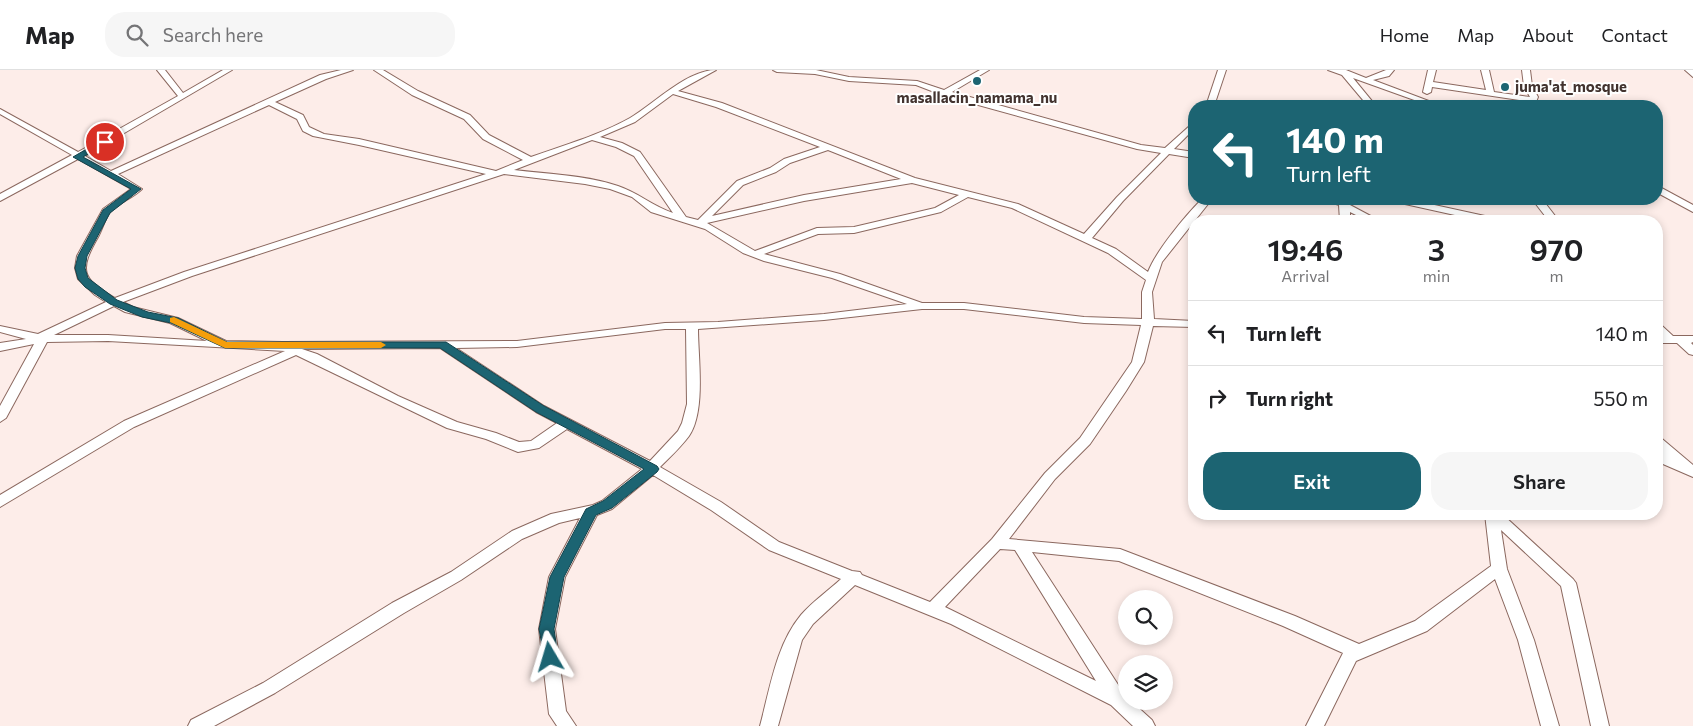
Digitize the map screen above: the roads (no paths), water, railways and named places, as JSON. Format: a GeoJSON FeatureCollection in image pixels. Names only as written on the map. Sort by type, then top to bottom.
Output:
{"type":"FeatureCollection","features":[{"type":"Feature","properties":{"kind":"street"},"geometry":{"type":"LineString","coordinates":[[161,70],[182,96]]}},
{"type":"Feature","properties":{"kind":"street"},"geometry":{"type":"LineString","coordinates":[[0,198],[77,157],[228,70]]}},
{"type":"Feature","properties":{"kind":"street"},"geometry":{"type":"LineString","coordinates":[[111,174],[268,101],[323,77],[349,70]]}},
{"type":"Feature","properties":{"kind":"street"},"geometry":{"type":"LineString","coordinates":[[378,70],[415,93],[467,117],[486,137],[531,160]]}},
{"type":"Feature","properties":{"kind":"street"},"geometry":{"type":"LineString","coordinates":[[0,418],[41,339],[114,302],[188,274],[499,172],[592,137],[632,120],[673,92],[712,70]]}},
{"type":"Feature","properties":{"kind":"street"},"geometry":{"type":"LineString","coordinates":[[777,70],[815,72],[849,79],[917,83],[945,93],[1140,147],[1188,154]]}},
{"type":"Feature","properties":{"kind":"street"},"geometry":{"type":"LineString","coordinates":[[945,93],[985,70]]}},
{"type":"Feature","properties":{"kind":"street"},"geometry":{"type":"LineString","coordinates":[[1212,100],[1222,70]]}},
{"type":"Feature","properties":{"kind":"street"},"geometry":{"type":"LineString","coordinates":[[1332,70],[1344,72],[1402,92],[1418,100]]}},
{"type":"Feature","properties":{"kind":"street"},"geometry":{"type":"LineString","coordinates":[[1366,80],[1390,70]]}},
{"type":"Feature","properties":{"kind":"street"},"geometry":{"type":"LineString","coordinates":[[1426,100],[1432,70]]}},
{"type":"Feature","properties":{"kind":"street"},"geometry":{"type":"LineString","coordinates":[[1485,70],[1490,94]]}},
{"type":"Feature","properties":{"kind":"street"},"geometry":{"type":"LineString","coordinates":[[1428,84],[1533,100],[1534,97],[1528,86],[1526,70],[1521,70]]}},
{"type":"Feature","properties":{"kind":"street"},"geometry":{"type":"LineString","coordinates":[[1689,70],[1693,75]]}},
{"type":"Feature","properties":{"kind":"street"},"geometry":{"type":"LineString","coordinates":[[1344,72],[1367,100]]}},
{"type":"Feature","properties":{"kind":"street"},"geometry":{"type":"LineString","coordinates":[[673,92],[719,105],[912,180],[1015,206],[1112,251],[1150,278]]}},
{"type":"Feature","properties":{"kind":"street"},"geometry":{"type":"LineString","coordinates":[[268,101],[300,117],[303,127],[308,131],[326,138],[356,141],[402,154],[499,172],[585,181],[613,187],[635,195],[654,210],[708,227],[754,254],[871,286],[922,306]]}},
{"type":"Feature","properties":{"kind":"street"},"geometry":{"type":"LineString","coordinates":[[0,112],[15,118],[77,157],[136,187],[137,191],[106,212],[102,223],[82,256],[80,268],[83,279],[88,285],[114,302],[146,314],[174,320],[225,345]]}},
{"type":"Feature","properties":{"kind":"street"},"geometry":{"type":"LineString","coordinates":[[0,123],[15,118]]}},
{"type":"Feature","properties":{"kind":"street"},"geometry":{"type":"LineString","coordinates":[[1086,238],[1120,199],[1188,130]]}},
{"type":"Feature","properties":{"kind":"street"},"geometry":{"type":"LineString","coordinates":[[592,137],[619,145],[637,154],[683,220]]}},
{"type":"Feature","properties":{"kind":"street"},"geometry":{"type":"LineString","coordinates":[[697,222],[740,183],[773,170],[787,161],[830,147]]}},
{"type":"Feature","properties":{"kind":"street"},"geometry":{"type":"LineString","coordinates":[[697,222],[804,198],[912,180]]}},
{"type":"Feature","properties":{"kind":"street"},"geometry":{"type":"LineString","coordinates":[[1663,192],[1693,209]]}},
{"type":"Feature","properties":{"kind":"street"},"geometry":{"type":"LineString","coordinates":[[754,254],[817,231],[854,230],[938,210],[967,194]]}},
{"type":"Feature","properties":{"kind":"street"},"geometry":{"type":"LineString","coordinates":[[1674,197],[1693,196]]}},
{"type":"Feature","properties":{"kind":"street"},"geometry":{"type":"LineString","coordinates":[[1194,215],[1202,205]]}},
{"type":"Feature","properties":{"kind":"street"},"geometry":{"type":"LineString","coordinates":[[1350,205],[1366,215]]}},
{"type":"Feature","properties":{"kind":"street"},"geometry":{"type":"LineString","coordinates":[[1423,205],[1467,215]]}},
{"type":"Feature","properties":{"kind":"street"},"geometry":{"type":"LineString","coordinates":[[1542,205],[1549,215]]}},
{"type":"Feature","properties":{"kind":"street"},"geometry":{"type":"LineString","coordinates":[[933,610],[996,544],[1050,476],[1085,440],[1122,388],[1138,362],[1148,322],[1147,292],[1150,278],[1157,262],[1188,222]]}},
{"type":"Feature","properties":{"kind":"street"},"geometry":{"type":"LineString","coordinates":[[0,346],[41,339],[108,338],[289,348],[517,344],[589,334],[692,325],[824,317],[922,306],[964,306],[1084,320],[1188,324]]}},
{"type":"Feature","properties":{"kind":"street"},"geometry":{"type":"LineString","coordinates":[[198,726],[269,688],[398,608],[456,576],[517,535],[556,518],[591,512],[607,505],[653,469],[684,433],[691,414],[693,404],[692,325]]}},
{"type":"Feature","properties":{"kind":"street"},"geometry":{"type":"LineString","coordinates":[[0,329],[41,339]]}},
{"type":"Feature","properties":{"kind":"street"},"geometry":{"type":"LineString","coordinates":[[1663,331],[1693,351]]}},
{"type":"Feature","properties":{"kind":"street"},"geometry":{"type":"LineString","coordinates":[[1663,340],[1693,339]]}},
{"type":"Feature","properties":{"kind":"street"},"geometry":{"type":"LineString","coordinates":[[443,345],[540,409],[653,469],[716,506],[774,546],[855,576],[957,619],[1117,700],[1146,726]]}},
{"type":"Feature","properties":{"kind":"street"},"geometry":{"type":"LineString","coordinates":[[289,348],[452,425],[491,436],[518,447],[534,445],[567,423]]}},
{"type":"Feature","properties":{"kind":"street"},"geometry":{"type":"LineString","coordinates":[[0,502],[129,424],[289,348]]}},
{"type":"Feature","properties":{"kind":"street"},"geometry":{"type":"LineString","coordinates":[[1663,447],[1693,472]]}},
{"type":"Feature","properties":{"kind":"street"},"geometry":{"type":"LineString","coordinates":[[1663,459],[1693,472]]}},
{"type":"Feature","properties":{"kind":"street"},"geometry":{"type":"LineString","coordinates":[[567,726],[558,714],[547,629],[557,577],[591,512]]}},
{"type":"Feature","properties":{"kind":"street"},"geometry":{"type":"LineString","coordinates":[[1494,520],[1499,569],[1526,640],[1550,726]]}},
{"type":"Feature","properties":{"kind":"street"},"geometry":{"type":"LineString","coordinates":[[1499,520],[1568,584],[1600,726]]}},
{"type":"Feature","properties":{"kind":"street"},"geometry":{"type":"LineString","coordinates":[[996,544],[1120,555],[1359,652]]}},
{"type":"Feature","properties":{"kind":"street"},"geometry":{"type":"LineString","coordinates":[[1020,546],[1117,700]]}},
{"type":"Feature","properties":{"kind":"street"},"geometry":{"type":"LineString","coordinates":[[1315,726],[1350,656],[1393,641],[1420,626],[1499,569]]}},
{"type":"Feature","properties":{"kind":"street"},"geometry":{"type":"LineString","coordinates":[[769,726],[790,647],[796,635],[807,619],[855,576]]}},
{"type":"Feature","properties":{"kind":"place","name":"masallacin_namama_nu"},"geometry":{"type":"Point","coordinates":[977,81]}},
{"type":"Feature","properties":{"kind":"place","name":"juma'at_mosque"},"geometry":{"type":"Point","coordinates":[1505,87]}}]}
